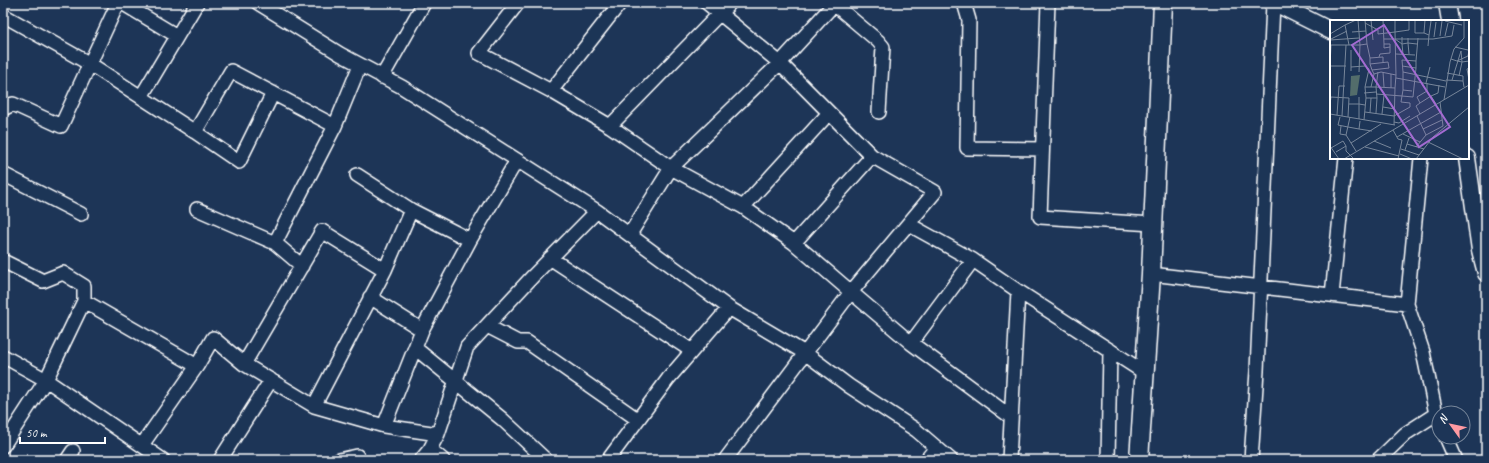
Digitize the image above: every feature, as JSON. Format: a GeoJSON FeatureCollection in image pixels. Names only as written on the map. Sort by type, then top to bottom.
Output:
{"type":"FeatureCollection","features":[{"type":"Feature","properties":{"kind":"main road"},"geometry":{"type":"LineString","coordinates":[[1139,460],[1151,274],[1163,3]]}},
{"type":"Feature","properties":{"kind":"street"},"geometry":{"type":"LineString","coordinates":[[6,104],[61,126],[118,3]]}},
{"type":"Feature","properties":{"kind":"street"},"geometry":{"type":"LineString","coordinates":[[122,3],[178,36]]}},
{"type":"Feature","properties":{"kind":"street"},"geometry":{"type":"LineString","coordinates":[[141,97],[197,3]]}},
{"type":"Feature","properties":{"kind":"street"},"geometry":{"type":"LineString","coordinates":[[258,3],[340,54],[402,87],[597,211],[729,308],[805,353],[849,386],[916,430],[951,460]]}},
{"type":"Feature","properties":{"kind":"street"},"geometry":{"type":"LineString","coordinates":[[382,76],[423,3]]}},
{"type":"Feature","properties":{"kind":"street"},"geometry":{"type":"LineString","coordinates":[[518,3],[479,53],[551,91],[610,126],[671,168],[743,208],[794,243],[911,343],[1011,417]]}},
{"type":"Feature","properties":{"kind":"street"},"geometry":{"type":"LineString","coordinates":[[551,91],[620,3]]}},
{"type":"Feature","properties":{"kind":"street"},"geometry":{"type":"LineString","coordinates":[[707,3],[780,63],[872,156],[935,192],[851,292],[724,460]]}},
{"type":"Feature","properties":{"kind":"street"},"geometry":{"type":"LineString","coordinates":[[610,126],[730,3]]}},
{"type":"Feature","properties":{"kind":"street"},"geometry":{"type":"LineString","coordinates":[[964,3],[969,20],[967,148],[1041,149]]}},
{"type":"Feature","properties":{"kind":"street"},"geometry":{"type":"LineString","coordinates":[[1048,3],[1041,149],[1040,217],[1153,224]]}},
{"type":"Feature","properties":{"kind":"street"},"geometry":{"type":"LineString","coordinates":[[1250,460],[1257,371],[1259,287],[1274,3],[1330,31]]}},
{"type":"Feature","properties":{"kind":"street"},"geometry":{"type":"LineString","coordinates":[[1448,3],[1450,20]]}},
{"type":"Feature","properties":{"kind":"street"},"geometry":{"type":"LineString","coordinates":[[630,234],[671,168],[780,63],[834,4],[878,41],[883,47],[879,112]]}},
{"type":"Feature","properties":{"kind":"street"},"geometry":{"type":"LineString","coordinates":[[3,15],[90,64],[239,162],[273,93]]}},
{"type":"Feature","properties":{"kind":"street"},"geometry":{"type":"LineString","coordinates":[[275,243],[335,126],[360,65]]}},
{"type":"Feature","properties":{"kind":"street"},"geometry":{"type":"LineString","coordinates":[[195,132],[231,70],[335,126]]}},
{"type":"Feature","properties":{"kind":"street"},"geometry":{"type":"LineString","coordinates":[[743,208],[829,113]]}},
{"type":"Feature","properties":{"kind":"street"},"geometry":{"type":"LineString","coordinates":[[794,243],[872,156]]}},
{"type":"Feature","properties":{"kind":"street"},"geometry":{"type":"LineString","coordinates":[[1332,295],[1346,159]]}},
{"type":"Feature","properties":{"kind":"street"},"geometry":{"type":"LineString","coordinates":[[1421,159],[1406,304],[1423,352],[1434,405]]}},
{"type":"Feature","properties":{"kind":"street"},"geometry":{"type":"LineString","coordinates":[[1467,159],[1486,274]]}},
{"type":"Feature","properties":{"kind":"street"},"geometry":{"type":"LineString","coordinates":[[384,426],[422,330],[470,240],[518,160]]}},
{"type":"Feature","properties":{"kind":"street"},"geometry":{"type":"LineString","coordinates":[[3,174],[81,214]]}},
{"type":"Feature","properties":{"kind":"street"},"geometry":{"type":"LineString","coordinates":[[357,175],[411,210],[470,240]]}},
{"type":"Feature","properties":{"kind":"street"},"geometry":{"type":"LineString","coordinates":[[197,209],[275,243],[302,266]]}},
{"type":"Feature","properties":{"kind":"street"},"geometry":{"type":"LineString","coordinates":[[314,406],[385,270],[411,210]]}},
{"type":"Feature","properties":{"kind":"street"},"geometry":{"type":"LineString","coordinates":[[421,460],[430,449],[438,434],[467,347],[550,258],[597,211]]}},
{"type":"Feature","properties":{"kind":"street"},"geometry":{"type":"LineString","coordinates":[[908,224],[973,260],[1018,291],[1145,372]]}},
{"type":"Feature","properties":{"kind":"street"},"geometry":{"type":"LineString","coordinates":[[244,364],[322,231],[385,270]]}},
{"type":"Feature","properties":{"kind":"street"},"geometry":{"type":"LineString","coordinates":[[550,258],[692,351]]}},
{"type":"Feature","properties":{"kind":"street"},"geometry":{"type":"LineString","coordinates":[[911,343],[973,260]]}},
{"type":"Feature","properties":{"kind":"street"},"geometry":{"type":"LineString","coordinates":[[3,261],[43,282],[63,273],[84,286],[84,301],[46,380],[3,446]]}},
{"type":"Feature","properties":{"kind":"street"},"geometry":{"type":"LineString","coordinates":[[1151,274],[1406,304]]}},
{"type":"Feature","properties":{"kind":"street"},"geometry":{"type":"LineString","coordinates":[[1009,460],[1018,291]]}},
{"type":"Feature","properties":{"kind":"street"},"geometry":{"type":"LineString","coordinates":[[370,297],[422,330]]}},
{"type":"Feature","properties":{"kind":"street"},"geometry":{"type":"LineString","coordinates":[[84,301],[197,366]]}},
{"type":"Feature","properties":{"kind":"street"},"geometry":{"type":"LineString","coordinates":[[608,460],[692,351],[729,308]]}},
{"type":"Feature","properties":{"kind":"street"},"geometry":{"type":"LineString","coordinates":[[487,326],[518,342],[528,342],[638,420]]}},
{"type":"Feature","properties":{"kind":"street"},"geometry":{"type":"LineString","coordinates":[[142,445],[197,366],[213,338],[244,364],[314,406],[384,426],[438,434]]}},
{"type":"Feature","properties":{"kind":"street"},"geometry":{"type":"LineString","coordinates":[[415,348],[456,379],[546,460]]}},
{"type":"Feature","properties":{"kind":"street"},"geometry":{"type":"LineString","coordinates":[[1108,460],[1110,350]]}},
{"type":"Feature","properties":{"kind":"street"},"geometry":{"type":"LineString","coordinates":[[3,356],[46,380],[163,460]]}},
{"type":"Feature","properties":{"kind":"street"},"geometry":{"type":"LineString","coordinates":[[220,460],[271,380]]}},
{"type":"Feature","properties":{"kind":"street"},"geometry":{"type":"LineString","coordinates":[[1378,460],[1405,434],[1431,420]]}},
{"type":"Feature","properties":{"kind":"street"},"geometry":{"type":"LineString","coordinates":[[1449,445],[1456,460]]}},
{"type":"Feature","properties":{"kind":"street"},"geometry":{"type":"LineString","coordinates":[[926,460],[936,448]]}},
{"type":"Feature","properties":{"kind":"street"},"geometry":{"type":"LineString","coordinates":[[430,449],[443,460]]}},
{"type":"Feature","properties":{"kind":"street"},"geometry":{"type":"LineString","coordinates":[[339,460],[357,456],[359,460]]}}]}
